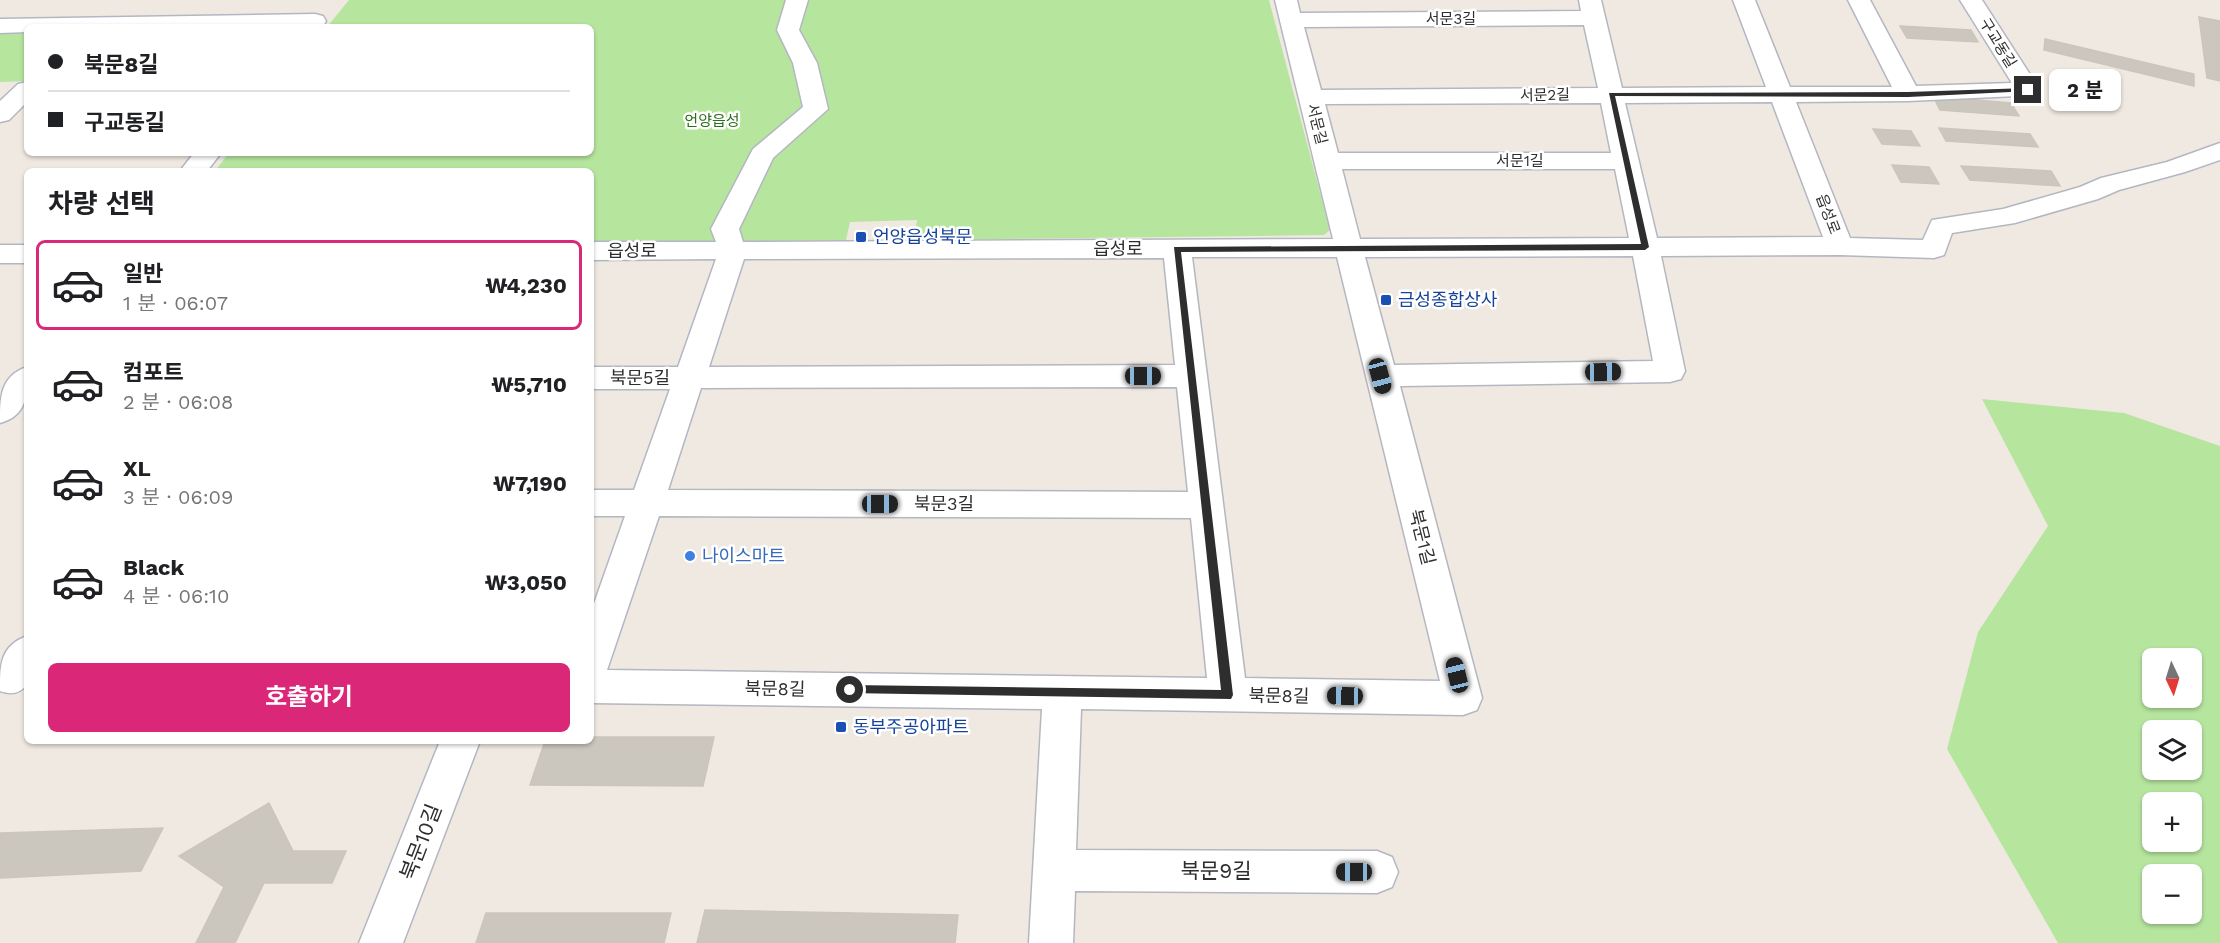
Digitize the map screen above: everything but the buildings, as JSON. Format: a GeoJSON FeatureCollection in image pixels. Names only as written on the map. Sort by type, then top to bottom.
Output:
{"type":"FeatureCollection","features":[{"type":"Feature","properties":{"kind":"street"},"geometry":{"type":"LineString","coordinates":[[96,24],[121,0]]}},
{"type":"Feature","properties":{"kind":"street"},"geometry":{"type":"LineString","coordinates":[[594,656],[733,251],[725,229],[762,154],[816,109],[805,63],[788,30],[797,0]]}},
{"type":"Feature","properties":{"kind":"street","name":"읍성로"},"geometry":{"type":"LineString","coordinates":[[594,251],[1840,246],[1744,0]]}},
{"type":"Feature","properties":{"kind":"street"},"geometry":{"type":"LineString","coordinates":[[1859,0],[1908,94]]}},
{"type":"Feature","properties":{"kind":"street","name":"구교동길"},"geometry":{"type":"LineString","coordinates":[[1780,93],[1908,94],[2028,90],[1971,0]]}},
{"type":"Feature","properties":{"kind":"street"},"geometry":{"type":"LineString","coordinates":[[1380,376],[1670,372],[1645,247],[1592,9]]}},
{"type":"Feature","properties":{"kind":"street","name":"서문3길"},"geometry":{"type":"LineString","coordinates":[[1288,10],[1592,9]]}},
{"type":"Feature","properties":{"kind":"street","name":"서문길"},"geometry":{"type":"LineString","coordinates":[[1288,10],[1348,248]]}},
{"type":"Feature","properties":{"kind":"street"},"geometry":{"type":"LineString","coordinates":[[150,24],[318,18]]}},
{"type":"Feature","properties":{"kind":"street"},"geometry":{"type":"LineString","coordinates":[[0,26],[24,26]]}},
{"type":"Feature","properties":{"kind":"street"},"geometry":{"type":"LineString","coordinates":[[0,86],[24,87]]}},
{"type":"Feature","properties":{"kind":"street"},"geometry":{"type":"LineString","coordinates":[[0,115],[24,90]]}},
{"type":"Feature","properties":{"kind":"street","name":"서문2길"},"geometry":{"type":"LineString","coordinates":[[1310,97],[1780,93]]}},
{"type":"Feature","properties":{"kind":"street"},"geometry":{"type":"LineString","coordinates":[[1840,246],[1934,249],[1942,226],[2005,217],[2089,193],[2110,184],[2176,167],[2220,151]]}},
{"type":"Feature","properties":{"kind":"street"},"geometry":{"type":"LineString","coordinates":[[196,168],[206,156]]}},
{"type":"Feature","properties":{"kind":"street","name":"서문1길"},"geometry":{"type":"LineString","coordinates":[[1326,161],[1626,161]]}},
{"type":"Feature","properties":{"kind":"street","name":"북문1길"},"geometry":{"type":"LineString","coordinates":[[1348,248],[1463,698]]}},
{"type":"Feature","properties":{"kind":"street"},"geometry":{"type":"LineString","coordinates":[[1177,249],[1227,695]]}},
{"type":"Feature","properties":{"kind":"street"},"geometry":{"type":"LineString","coordinates":[[0,254],[24,254]]}},
{"type":"Feature","properties":{"kind":"street"},"geometry":{"type":"LineString","coordinates":[[0,376],[24,377]]}},
{"type":"Feature","properties":{"kind":"street"},"geometry":{"type":"LineString","coordinates":[[690,378],[1191,376]]}},
{"type":"Feature","properties":{"kind":"street","name":"북문5길"},"geometry":{"type":"LineString","coordinates":[[594,378],[690,378]]}},
{"type":"Feature","properties":{"kind":"street"},"geometry":{"type":"LineString","coordinates":[[0,412],[24,381]]}},
{"type":"Feature","properties":{"kind":"street"},"geometry":{"type":"LineString","coordinates":[[594,503],[647,503]]}},
{"type":"Feature","properties":{"kind":"street","name":"북문3길"},"geometry":{"type":"LineString","coordinates":[[647,503],[1206,506]]}},
{"type":"Feature","properties":{"kind":"street","name":"북문8길"},"geometry":{"type":"LineString","coordinates":[[594,686],[1463,698]]}},
{"type":"Feature","properties":{"kind":"street"},"geometry":{"type":"LineString","coordinates":[[1051,943],[1062,693]]}},
{"type":"Feature","properties":{"kind":"street","name":"북문10길"},"geometry":{"type":"LineString","coordinates":[[381,943],[459,744]]}},
{"type":"Feature","properties":{"kind":"street","name":"북문9길"},"geometry":{"type":"LineString","coordinates":[[1055,870],[1377,872]]}},
{"type":"Feature","properties":{"kind":"green space","name":"언양읍성"},"geometry":{"type":"Polygon","coordinates":[[[349,0],[1269,0],[1330,230],[1324,235],[914,240],[917,220],[850,222],[846,240],[594,244],[594,168],[217,168],[227,156],[594,156],[594,24],[329,24],[349,0]]]}},
{"type":"Feature","properties":{"kind":"green space"},"geometry":{"type":"Polygon","coordinates":[[[24,32],[24,81],[0,82],[0,33],[24,32]]]}},
{"type":"Feature","properties":{"kind":"green space"},"geometry":{"type":"Polygon","coordinates":[[[1982,399],[2124,413],[2220,446],[2220,943],[2058,943],[1947,749],[1978,632],[2048,526],[1982,399]]]}},
{"type":"Feature","properties":{"kind":"place","name":"언양읍성북문"},"geometry":{"type":"Point","coordinates":[861,237]}},
{"type":"Feature","properties":{"kind":"place","name":"금성종합상사"},"geometry":{"type":"Point","coordinates":[1386,300]}},
{"type":"Feature","properties":{"kind":"place","name":"나이스마트"},"geometry":{"type":"Point","coordinates":[690,556]}},
{"type":"Feature","properties":{"kind":"place","name":"동부주공아파트"},"geometry":{"type":"Point","coordinates":[841,727]}},
{"type":"Feature","properties":{"kind":"route"},"geometry":{"type":"LineString","coordinates":[[850,690],[1227,695],[1177,249],[1645,247],[1611,94],[1908,94],[2028,90]]}}]}
